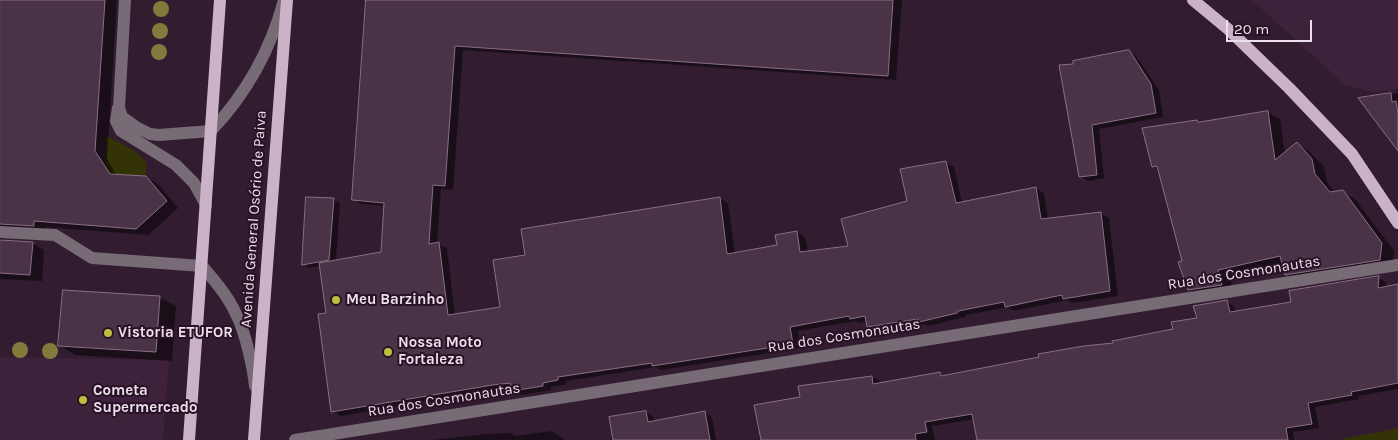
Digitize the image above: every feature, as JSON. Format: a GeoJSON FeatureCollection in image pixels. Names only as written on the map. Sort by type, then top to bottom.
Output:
{"type":"FeatureCollection","features":[{"type":"Feature","properties":{"kind":"main road"},"geometry":{"type":"LineString","coordinates":[[189,440],[220,0]]}},
{"type":"Feature","properties":{"kind":"main road","name":"Avenida General Osório de Paiva"},"geometry":{"type":"LineString","coordinates":[[254,440],[286,0]]}},
{"type":"Feature","properties":{"kind":"main road"},"geometry":{"type":"LineString","coordinates":[[1193,0],[1228,29],[1289,88],[1352,154],[1398,223]]}},
{"type":"Feature","properties":{"kind":"street"},"geometry":{"type":"LineString","coordinates":[[124,0],[116,121],[121,131],[176,165],[194,183],[206,205]]}},
{"type":"Feature","properties":{"kind":"street"},"geometry":{"type":"LineString","coordinates":[[119,93],[119,108],[122,116],[136,127],[150,134],[211,131],[232,106],[258,67],[286,0]]}},
{"type":"Feature","properties":{"kind":"street"},"geometry":{"type":"LineString","coordinates":[[0,232],[55,235],[92,258],[202,266],[220,288],[237,316],[253,372],[257,397]]}},
{"type":"Feature","properties":{"kind":"street","name":"Rua dos Cosmonautas"},"geometry":{"type":"LineString","coordinates":[[295,440],[1398,265]]}},
{"type":"Feature","properties":{"kind":"shaded area"},"geometry":{"type":"Polygon","coordinates":[[[1252,0],[1398,0],[1398,89],[1372,92],[1345,85],[1252,0]]]}},
{"type":"Feature","properties":{"kind":"shaded area"},"geometry":{"type":"Polygon","coordinates":[[[106,136],[118,141],[143,158],[147,163],[146,176],[110,174],[106,168],[106,136]]]}},
{"type":"Feature","properties":{"kind":"shaded area","name":"Cometa Supermercado"},"geometry":{"type":"Polygon","coordinates":[[[0,357],[169,360],[163,440],[0,440],[0,357]]]}},
{"type":"Feature","properties":{"kind":"shaded area"},"geometry":{"type":"Polygon","coordinates":[[[1398,428],[1398,440],[1338,440],[1398,428]]]}},
{"type":"Feature","properties":{"kind":"building"},"geometry":{"type":"Polygon","coordinates":[[[0,0],[105,0],[95,151],[110,174],[146,176],[167,201],[136,229],[34,221],[34,226],[0,224],[0,0]]]}},
{"type":"Feature","properties":{"kind":"building"},"geometry":{"type":"Polygon","coordinates":[[[366,0],[893,0],[888,76],[455,46],[445,186],[433,185],[429,244],[439,242],[448,315],[500,307],[493,260],[525,255],[521,229],[720,197],[727,254],[777,245],[775,235],[797,231],[800,252],[848,246],[841,219],[907,201],[900,169],[946,161],[956,203],[1036,187],[1041,219],[1101,212],[1110,291],[1063,299],[1062,295],[1005,307],[1004,302],[958,311],[957,313],[919,322],[918,319],[867,327],[865,316],[850,319],[849,316],[790,327],[793,344],[652,366],[652,363],[558,377],[558,380],[543,383],[543,386],[512,391],[510,383],[331,412],[318,314],[326,313],[319,263],[381,252],[384,203],[352,200],[366,0]]]}},
{"type":"Feature","properties":{"kind":"building"},"geometry":{"type":"Polygon","coordinates":[[[1129,50],[1151,84],[1156,113],[1092,125],[1097,175],[1079,177],[1059,65],[1073,64],[1073,61],[1129,50]]]}},
{"type":"Feature","properties":{"kind":"building"},"geometry":{"type":"Polygon","coordinates":[[[1391,93],[1392,102],[1396,101],[1398,113],[1398,151],[1358,98],[1391,93]]]}},
{"type":"Feature","properties":{"kind":"building"},"geometry":{"type":"Polygon","coordinates":[[[1268,111],[1275,160],[1297,142],[1312,159],[1315,174],[1330,192],[1343,190],[1382,243],[1380,260],[1285,275],[1280,256],[1218,270],[1222,285],[1188,290],[1178,262],[1182,261],[1157,166],[1152,167],[1142,128],[1197,120],[1198,122],[1268,111]]]}},
{"type":"Feature","properties":{"kind":"building"},"geometry":{"type":"Polygon","coordinates":[[[306,197],[334,198],[329,260],[302,265],[306,197]]]}},
{"type":"Feature","properties":{"kind":"building"},"geometry":{"type":"Polygon","coordinates":[[[0,240],[33,242],[30,275],[0,273],[0,240]]]}},
{"type":"Feature","properties":{"kind":"building"},"geometry":{"type":"Polygon","coordinates":[[[1379,276],[1378,288],[1398,284],[1398,383],[1351,392],[1352,395],[1308,403],[1312,424],[1286,428],[1288,440],[977,440],[972,414],[925,422],[927,432],[915,434],[916,440],[761,440],[754,405],[800,397],[798,386],[872,376],[873,384],[940,372],[941,376],[1039,357],[1038,354],[1113,343],[1112,341],[1173,329],[1171,322],[1197,318],[1193,306],[1227,300],[1230,312],[1291,302],[1289,291],[1379,276]]]}},
{"type":"Feature","properties":{"kind":"building","name":"Vistoria ETUFOR"},"geometry":{"type":"Polygon","coordinates":[[[63,290],[160,296],[156,352],[58,346],[63,290]]]}},
{"type":"Feature","properties":{"kind":"building"},"geometry":{"type":"Polygon","coordinates":[[[646,411],[648,422],[705,411],[710,440],[613,440],[609,417],[646,411]]]}},
{"type":"Feature","properties":{"kind":"place","name":"Meu Barzinho"},"geometry":{"type":"Point","coordinates":[336,300]}},
{"type":"Feature","properties":{"kind":"place","name":"Vistoria ETUFOR"},"geometry":{"type":"Point","coordinates":[108,333]}},
{"type":"Feature","properties":{"kind":"place","name":"Nossa Moto Fortaleza"},"geometry":{"type":"Point","coordinates":[388,352]}},
{"type":"Feature","properties":{"kind":"place","name":"Cometa Supermercado"},"geometry":{"type":"Point","coordinates":[83,400]}}]}
